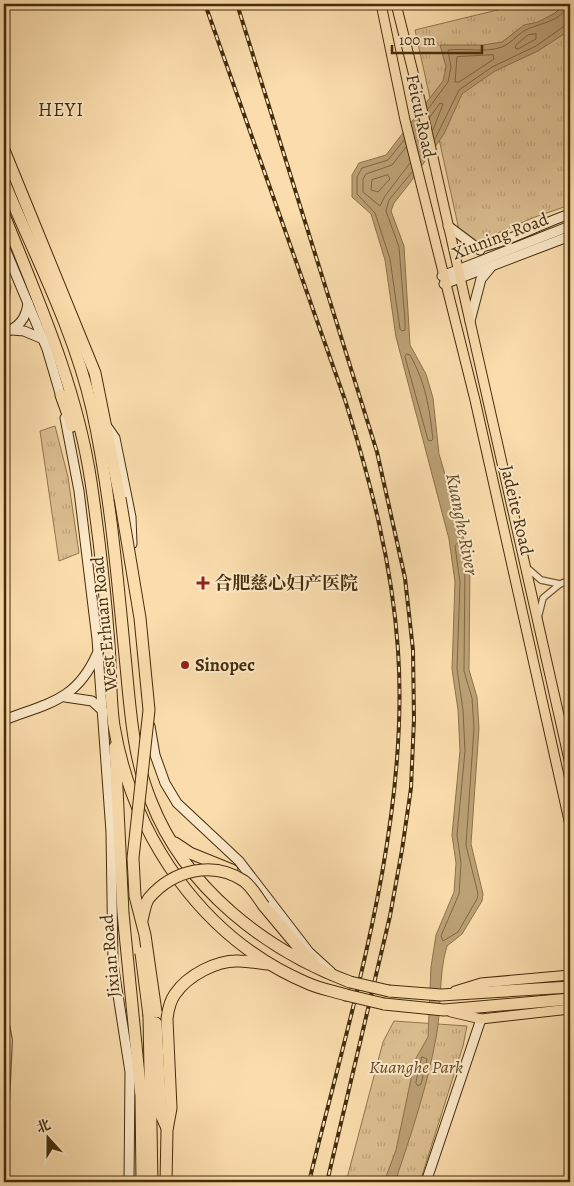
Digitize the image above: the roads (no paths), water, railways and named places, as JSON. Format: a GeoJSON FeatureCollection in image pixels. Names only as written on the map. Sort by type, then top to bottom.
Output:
{"type":"FeatureCollection","features":[{"type":"Feature","properties":{"kind":"highway"},"geometry":{"type":"LineString","coordinates":[[4,150],[95,373],[107,425],[140,618],[150,710],[133,858],[135,896],[145,935],[161,1115],[167,1130]]}},
{"type":"Feature","properties":{"kind":"highway","name":"West Erhuan Road"},"geometry":{"type":"LineString","coordinates":[[4,182],[61,313],[92,410],[110,514],[130,711],[137,756],[151,802],[168,837],[192,873],[218,901],[263,937],[315,969],[350,982],[389,991],[441,995],[570,987]]}},
{"type":"Feature","properties":{"kind":"highway","name":"West Erhuan Road"},"geometry":{"type":"LineString","coordinates":[[4,215],[40,300],[62,365],[91,480],[109,642],[114,725],[133,795],[145,825],[171,871],[207,914],[232,937],[271,964],[310,984],[384,1004],[481,1013],[570,1000]]}},
{"type":"Feature","properties":{"kind":"highway"},"geometry":{"type":"LineString","coordinates":[[61,395],[91,480]]}},
{"type":"Feature","properties":{"kind":"highway"},"geometry":{"type":"LineString","coordinates":[[92,410],[120,498]]}},
{"type":"Feature","properties":{"kind":"highway","name":"Jixian Road"},"geometry":{"type":"LineString","coordinates":[[114,725],[120,860],[141,1096],[141,1180]]}},
{"type":"Feature","properties":{"kind":"highway"},"geometry":{"type":"LineString","coordinates":[[109,798],[120,860]]}},
{"type":"Feature","properties":{"kind":"highway"},"geometry":{"type":"LineString","coordinates":[[168,837],[190,853],[240,874],[262,892]]}},
{"type":"Feature","properties":{"kind":"highway"},"geometry":{"type":"LineString","coordinates":[[152,1182],[152,1014],[138,934],[148,899],[171,879],[201,868],[226,873],[245,882],[305,955],[336,977]]}},
{"type":"Feature","properties":{"kind":"highway"},"geometry":{"type":"LineString","coordinates":[[166,1182],[167,1130],[171,1108],[166,1019],[169,1005],[175,993],[194,976],[216,965],[238,961],[271,964]]}},
{"type":"Feature","properties":{"kind":"main road","name":"Feicui Road"},"geometry":{"type":"LineString","coordinates":[[381,4],[425,205]]}},
{"type":"Feature","properties":{"kind":"main road","name":"Feicui Road"},"geometry":{"type":"LineString","coordinates":[[396,4],[434,164]]}},
{"type":"Feature","properties":{"kind":"main road","name":"Jadeite Road"},"geometry":{"type":"LineString","coordinates":[[434,164],[570,764]]}},
{"type":"Feature","properties":{"kind":"main road","name":"Jadeite Road"},"geometry":{"type":"LineString","coordinates":[[425,205],[477,409],[570,825]]}},
{"type":"Feature","properties":{"kind":"main road"},"geometry":{"type":"LineString","coordinates":[[441,995],[481,983],[568,974]]}},
{"type":"Feature","properties":{"kind":"main road"},"geometry":{"type":"LineString","coordinates":[[481,1013],[570,1009]]}},
{"type":"Feature","properties":{"kind":"street"},"geometry":{"type":"LineString","coordinates":[[475,248],[493,246],[540,224],[570,214]]}},
{"type":"Feature","properties":{"kind":"street"},"geometry":{"type":"LineString","coordinates":[[448,226],[475,248],[497,255]]}},
{"type":"Feature","properties":{"kind":"street","name":"Xiuning Road"},"geometry":{"type":"LineString","coordinates":[[443,280],[497,255],[570,226]]}},
{"type":"Feature","properties":{"kind":"street","name":"Xiuning Road"},"geometry":{"type":"LineString","coordinates":[[459,274],[492,266],[570,236]]}},
{"type":"Feature","properties":{"kind":"street"},"geometry":{"type":"LineString","coordinates":[[4,246],[43,339],[61,395],[80,491],[103,711],[113,881],[113,963],[130,1072],[129,1182]]}},
{"type":"Feature","properties":{"kind":"street"},"geometry":{"type":"LineString","coordinates":[[470,322],[481,280],[492,266]]}},
{"type":"Feature","properties":{"kind":"street"},"geometry":{"type":"LineString","coordinates":[[8,331],[26,317],[28,303]]}},
{"type":"Feature","properties":{"kind":"street"},"geometry":{"type":"LineString","coordinates":[[8,331],[24,331],[43,339]]}},
{"type":"Feature","properties":{"kind":"street"},"geometry":{"type":"LineString","coordinates":[[107,425],[115,438],[131,518],[137,637],[154,755],[165,783],[177,803],[239,861],[310,952],[336,977]]}},
{"type":"Feature","properties":{"kind":"street"},"geometry":{"type":"LineString","coordinates":[[525,566],[541,580],[560,584]]}},
{"type":"Feature","properties":{"kind":"street"},"geometry":{"type":"LineString","coordinates":[[538,620],[543,598],[560,584],[570,580]]}},
{"type":"Feature","properties":{"kind":"street"},"geometry":{"type":"LineString","coordinates":[[4,720],[65,697],[84,680],[98,654]]}},
{"type":"Feature","properties":{"kind":"street"},"geometry":{"type":"LineString","coordinates":[[65,697],[92,701],[103,711]]}},
{"type":"Feature","properties":{"kind":"street"},"geometry":{"type":"LineString","coordinates":[[426,1182],[481,1013]]}},
{"type":"Feature","properties":{"kind":"street"},"geometry":{"type":"LineString","coordinates":[[4,1014],[9,1040],[4,1144]]}},
{"type":"Feature","properties":{"kind":"water"},"geometry":{"type":"Polygon","coordinates":[[[564,4],[570,4],[570,30],[538,51],[495,71],[462,94],[444,134],[394,203],[391,211],[404,246],[410,345],[426,374],[433,398],[439,454],[470,560],[469,670],[477,697],[479,728],[471,844],[483,894],[482,901],[462,934],[447,946],[442,968],[436,1038],[423,1093],[395,1182],[384,1182],[396,1150],[415,1060],[428,1037],[431,967],[436,935],[454,892],[456,863],[452,835],[460,751],[458,710],[452,669],[455,582],[449,539],[396,337],[385,260],[371,214],[352,197],[352,175],[359,163],[386,155],[443,81],[446,67],[440,45],[483,45],[502,42],[524,25],[538,22],[555,13],[564,4]]]}},
{"type":"Feature","properties":{"kind":"railway"},"geometry":{"type":"LineString","coordinates":[[205,4],[345,400],[379,524],[391,586],[398,650],[399,716],[395,783],[386,851],[358,986],[309,1182]]}},
{"type":"Feature","properties":{"kind":"railway"},"geometry":{"type":"LineString","coordinates":[[237,4],[377,452],[405,578],[413,650],[414,719],[411,788],[402,850],[390,916],[327,1182]]}},
{"type":"Feature","properties":{"kind":"place","name":"合肥慈心妇产医院"},"geometry":{"type":"Point","coordinates":[203,583]}},
{"type":"Feature","properties":{"kind":"place","name":"Sinopec"},"geometry":{"type":"Point","coordinates":[185,665]}},
{"type":"Feature","properties":{"kind":"district","name":"HEYI"},"geometry":{"type":"Point","coordinates":[61,110]}},
{"type":"Feature","properties":{"kind":"water label","name":"Kuanghe River"},"geometry":{"type":"Point","coordinates":[462,524]}},
{"type":"Feature","properties":{"kind":"park label","name":"Kuanghe Park"},"geometry":{"type":"Point","coordinates":[416,1067]}}]}
